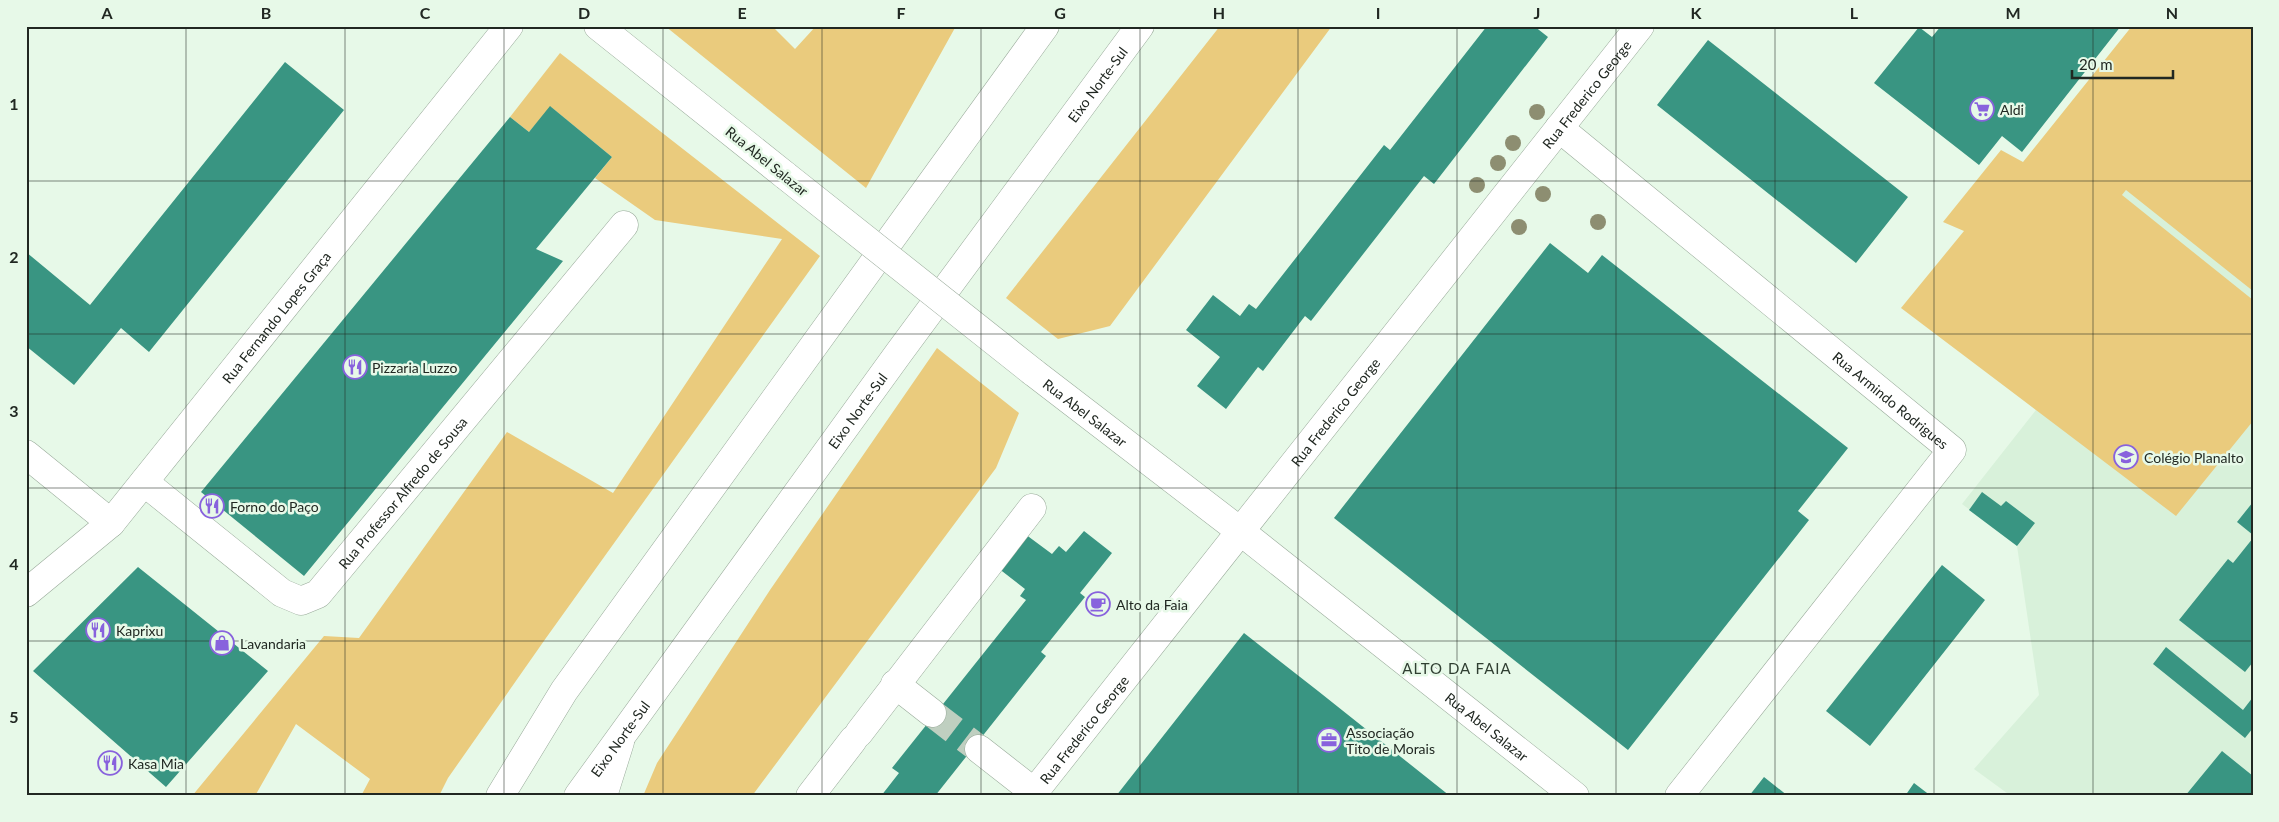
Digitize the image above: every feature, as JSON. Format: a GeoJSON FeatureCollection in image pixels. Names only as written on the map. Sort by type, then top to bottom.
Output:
{"type":"FeatureCollection","features":[{"type":"Feature","properties":{"kind":"main road","name":"Rua Fernando Lopes Graça"},"geometry":{"type":"LineString","coordinates":[[26,593],[111,524],[509,26]]}},
{"type":"Feature","properties":{"kind":"main road","name":"Rua Abel Salazar"},"geometry":{"type":"LineString","coordinates":[[598,26],[1033,372],[1240,531],[1575,796]]}},
{"type":"Feature","properties":{"kind":"main road"},"geometry":{"type":"LineString","coordinates":[[500,796],[564,691],[1045,26]]}},
{"type":"Feature","properties":{"kind":"main road","name":"Eixo Norte-Sul"},"geometry":{"type":"LineString","coordinates":[[578,796],[1140,26]]}},
{"type":"Feature","properties":{"kind":"main road","name":"Rua Frederico George"},"geometry":{"type":"LineString","coordinates":[[1032,794],[1640,26]]}},
{"type":"Feature","properties":{"kind":"main road","name":"Rua Armindo Rodrigues"},"geometry":{"type":"LineString","coordinates":[[1559,128],[1952,450],[1679,796]]}},
{"type":"Feature","properties":{"kind":"main road","name":"Rua Professor Alfredo de Sousa"},"geometry":{"type":"LineString","coordinates":[[144,482],[282,593],[301,601],[318,594],[624,225]]}},
{"type":"Feature","properties":{"kind":"main road"},"geometry":{"type":"LineString","coordinates":[[26,454],[111,524]]}},
{"type":"Feature","properties":{"kind":"main road"},"geometry":{"type":"LineString","coordinates":[[810,796],[1032,508]]}},
{"type":"Feature","properties":{"kind":"main road"},"geometry":{"type":"LineString","coordinates":[[896,684],[932,713]]}},
{"type":"Feature","properties":{"kind":"main road"},"geometry":{"type":"LineString","coordinates":[[603,796],[623,733]]}},
{"type":"Feature","properties":{"kind":"main road"},"geometry":{"type":"LineString","coordinates":[[979,749],[1032,794]]}},
{"type":"Feature","properties":{"kind":"shaded area"},"geometry":{"type":"Polygon","coordinates":[[[665,26],[772,26],[795,49],[816,26],[956,26],[866,188],[665,26]]]}},
{"type":"Feature","properties":{"kind":"shaded area"},"geometry":{"type":"Polygon","coordinates":[[[1220,26],[1332,26],[1110,326],[1058,339],[1006,298],[1220,26]]]}},
{"type":"Feature","properties":{"kind":"shaded area"},"geometry":{"type":"Polygon","coordinates":[[[2132,26],[2253,26],[2253,291],[2126,190],[2122,195],[2253,300],[2253,421],[2176,516],[1901,308],[1964,231],[1943,222],[2001,150],[2023,162],[2132,26]]]}},
{"type":"Feature","properties":{"kind":"shaded area"},"geometry":{"type":"Polygon","coordinates":[[[560,53],[820,256],[546,638],[448,778],[439,796],[361,796],[370,779],[296,724],[255,796],[192,796],[324,636],[359,638],[507,432],[613,493],[782,239],[655,220],[595,178],[612,157],[551,107],[529,132],[510,117],[560,53]]]}},
{"type":"Feature","properties":{"kind":"shaded area","name":"Colégio Planalto"},"geometry":{"type":"Polygon","coordinates":[[[2253,119],[2253,796],[2011,796],[1974,769],[2039,695],[2017,546],[1962,504],[2036,410],[1982,367],[2126,190],[2253,119]]]}},
{"type":"Feature","properties":{"kind":"shaded area"},"geometry":{"type":"Polygon","coordinates":[[[937,348],[1019,413],[996,468],[752,796],[643,796],[657,763],[770,590],[937,348]]]}},
{"type":"Feature","properties":{"kind":"building"},"geometry":{"type":"Polygon","coordinates":[[[1487,26],[1534,26],[1548,37],[1434,184],[1424,176],[1311,321],[1305,316],[1263,371],[1258,367],[1226,409],[1197,386],[1220,357],[1186,330],[1213,295],[1240,316],[1249,304],[1256,309],[1384,145],[1390,150],[1487,26]]]}},
{"type":"Feature","properties":{"kind":"building","name":"Aldi"},"geometry":{"type":"Polygon","coordinates":[[[1941,26],[2121,26],[2022,152],[2002,136],[1979,165],[1874,83],[1919,27],[1932,37],[1941,26]]]}},
{"type":"Feature","properties":{"kind":"building"},"geometry":{"type":"Polygon","coordinates":[[[1708,40],[1908,197],[1856,263],[1657,105],[1708,40]]]}},
{"type":"Feature","properties":{"kind":"building"},"geometry":{"type":"Polygon","coordinates":[[[285,62],[344,110],[149,352],[121,328],[74,385],[26,346],[26,252],[90,305],[285,62]]]}},
{"type":"Feature","properties":{"kind":"building"},"geometry":{"type":"Polygon","coordinates":[[[550,106],[612,157],[536,249],[563,261],[304,576],[201,492],[510,117],[529,132],[550,106]]]}},
{"type":"Feature","properties":{"kind":"building"},"geometry":{"type":"Polygon","coordinates":[[[1550,243],[1588,273],[1602,255],[1848,448],[1798,511],[1809,520],[1628,750],[1334,518],[1550,243]]]}},
{"type":"Feature","properties":{"kind":"building"},"geometry":{"type":"Polygon","coordinates":[[[1982,492],[2001,506],[2006,501],[2035,523],[2017,546],[1969,510],[1982,492]]]}},
{"type":"Feature","properties":{"kind":"building"},"geometry":{"type":"Polygon","coordinates":[[[2253,502],[2253,535],[2237,522],[2253,502]]]}},
{"type":"Feature","properties":{"kind":"building"},"geometry":{"type":"Polygon","coordinates":[[[1084,531],[1112,553],[1080,593],[1085,597],[1041,652],[1046,656],[935,796],[881,796],[899,773],[892,768],[1026,600],[1020,596],[1025,589],[998,568],[1025,534],[1052,554],[1059,546],[1066,552],[1084,531]]]}},
{"type":"Feature","properties":{"kind":"building"},"geometry":{"type":"Polygon","coordinates":[[[2253,538],[2253,662],[2245,672],[2179,620],[2228,559],[2233,563],[2253,538]]]}},
{"type":"Feature","properties":{"kind":"building"},"geometry":{"type":"Polygon","coordinates":[[[1942,565],[1985,600],[1870,746],[1826,711],[1942,565]]]}},
{"type":"Feature","properties":{"kind":"building"},"geometry":{"type":"Polygon","coordinates":[[[138,567],[268,671],[166,787],[33,671],[138,567]]]}},
{"type":"Feature","properties":{"kind":"building"},"geometry":{"type":"Polygon","coordinates":[[[1244,633],[1318,691],[1450,796],[1116,796],[1244,633]]]}},
{"type":"Feature","properties":{"kind":"building"},"geometry":{"type":"Polygon","coordinates":[[[2166,647],[2243,710],[2253,697],[2253,728],[2245,738],[2153,664],[2166,647]]]}},
{"type":"Feature","properties":{"kind":"building"},"geometry":{"type":"Polygon","coordinates":[[[2222,751],[2253,776],[2253,796],[2185,796],[2222,751]]]}},
{"type":"Feature","properties":{"kind":"building"},"geometry":{"type":"Polygon","coordinates":[[[1764,777],[1788,796],[1749,796],[1764,777]]]}},
{"type":"Feature","properties":{"kind":"building"},"geometry":{"type":"Polygon","coordinates":[[[1914,783],[1931,796],[1905,796],[1914,783]]]}},
{"type":"Feature","properties":{"kind":"tunnel"},"geometry":{"type":"LineString","coordinates":[[932,713],[979,749]]}},
{"type":"Feature","properties":{"kind":"place","name":"Aldi"},"geometry":{"type":"Point","coordinates":[1982,109]}},
{"type":"Feature","properties":{"kind":"place","name":"Pizzaria Luzzo"},"geometry":{"type":"Point","coordinates":[355,367]}},
{"type":"Feature","properties":{"kind":"place","name":"Colégio Planalto"},"geometry":{"type":"Point","coordinates":[2126,457]}},
{"type":"Feature","properties":{"kind":"place","name":"Forno do Paço"},"geometry":{"type":"Point","coordinates":[212,506]}},
{"type":"Feature","properties":{"kind":"place","name":"Alto da Faia"},"geometry":{"type":"Point","coordinates":[1098,604]}},
{"type":"Feature","properties":{"kind":"place","name":"Kaprixu"},"geometry":{"type":"Point","coordinates":[98,630]}},
{"type":"Feature","properties":{"kind":"place","name":"Lavandaria"},"geometry":{"type":"Point","coordinates":[222,643]}},
{"type":"Feature","properties":{"kind":"place","name":"Associação Tito de Morais"},"geometry":{"type":"Point","coordinates":[1329,740]}},
{"type":"Feature","properties":{"kind":"place","name":"Kasa Mia"},"geometry":{"type":"Point","coordinates":[110,763]}},
{"type":"Feature","properties":{"kind":"district","name":"ALTO DA FAIA"},"geometry":{"type":"Point","coordinates":[1457,668]}}]}
